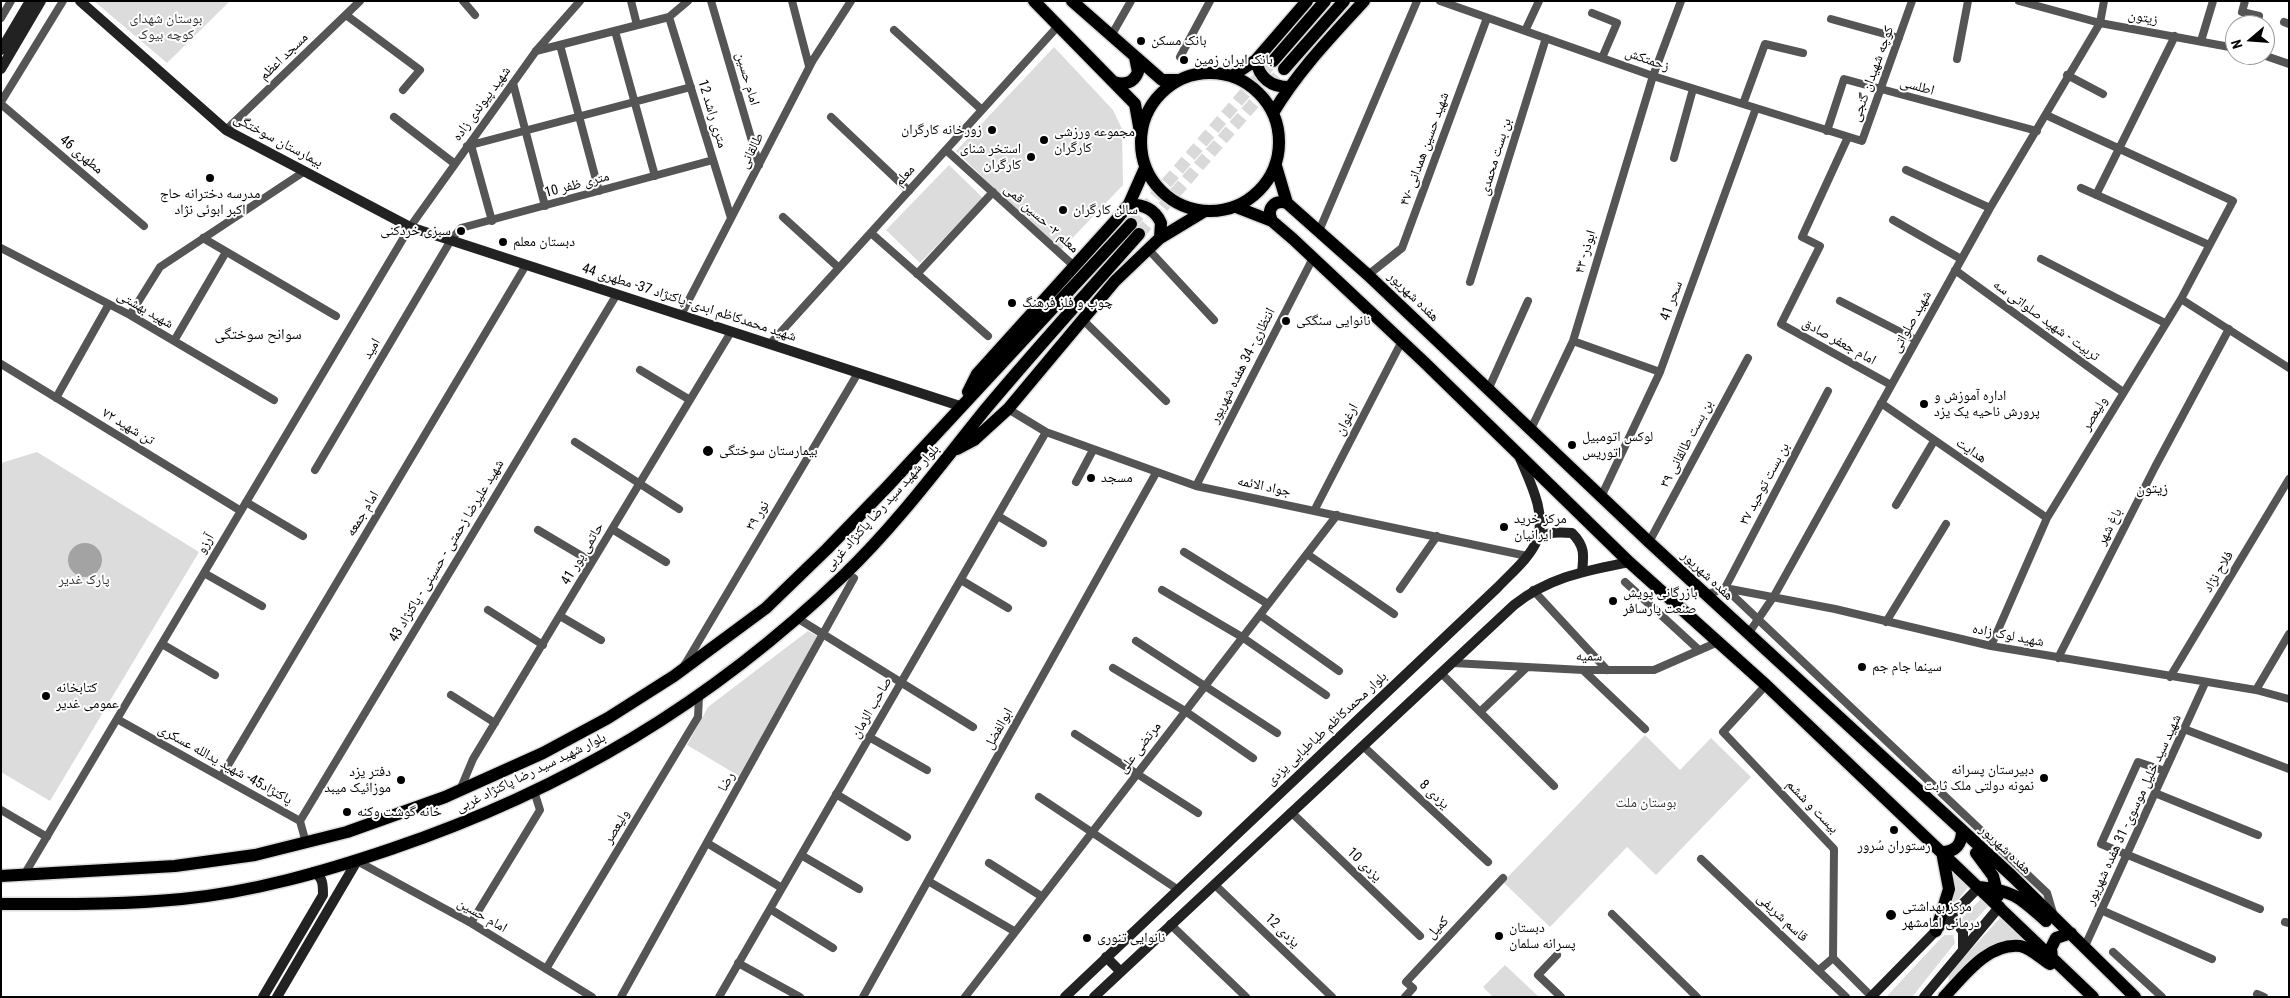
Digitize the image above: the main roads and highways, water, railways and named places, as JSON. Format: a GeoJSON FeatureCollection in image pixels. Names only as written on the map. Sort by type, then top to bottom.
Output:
{"type":"FeatureCollection","features":[{"type":"Feature","properties":{"kind":"main road"},"geometry":{"type":"LineString","coordinates":[[1,50],[30,1]]}},
{"type":"Feature","properties":{"kind":"main road"},"geometry":{"type":"LineString","coordinates":[[1,69],[42,1]]}},
{"type":"Feature","properties":{"kind":"main road","name":"بیمارستان سوختگی"},"geometry":{"type":"LineString","coordinates":[[80,1],[226,130],[410,226]]}},
{"type":"Feature","properties":{"kind":"main road"},"geometry":{"type":"LineString","coordinates":[[1034,1],[1135,104],[1141,153],[1145,168],[1155,185],[1168,198],[1185,208],[1204,212],[1220,212],[1236,207],[1253,197],[1267,183],[1276,166],[1279,148],[1279,130],[1273,114],[1263,97],[1249,85],[1232,76],[1214,73],[1196,74],[1179,80],[1160,94],[1146,114],[1140,137]]}},
{"type":"Feature","properties":{"kind":"main road"},"geometry":{"type":"LineString","coordinates":[[1072,1],[1162,80],[1179,80]]}},
{"type":"Feature","properties":{"kind":"main road"},"geometry":{"type":"LineString","coordinates":[[1232,76],[1256,60],[1307,1]]}},
{"type":"Feature","properties":{"kind":"main road"},"geometry":{"type":"LineString","coordinates":[[1273,61],[1325,1]]}},
{"type":"Feature","properties":{"kind":"main road"},"geometry":{"type":"LineString","coordinates":[[1284,69],[1344,1]]}},
{"type":"Feature","properties":{"kind":"main road"},"geometry":{"type":"LineString","coordinates":[[1273,114],[1289,87],[1313,57],[1364,1]]}},
{"type":"Feature","properties":{"kind":"main road"},"geometry":{"type":"LineString","coordinates":[[1114,82],[1124,84],[1133,80],[1138,72],[1135,57]]}},
{"type":"Feature","properties":{"kind":"main road"},"geometry":{"type":"LineString","coordinates":[[1256,60],[1258,68],[1266,81],[1281,87],[1289,87]]}},
{"type":"Feature","properties":{"kind":"main road"},"geometry":{"type":"LineString","coordinates":[[1276,166],[1288,203]]}},
{"type":"Feature","properties":{"kind":"main road"},"geometry":{"type":"LineString","coordinates":[[3,875],[175,866],[255,855],[306,843],[347,832],[460,790],[543,753],[608,718],[680,672],[766,608],[827,549],[960,406],[977,374],[1129,204],[1145,168]]}},
{"type":"Feature","properties":{"kind":"main road"},"geometry":{"type":"LineString","coordinates":[[1272,221],[1269,215],[1270,208],[1274,203],[1281,201],[1288,203]]}},
{"type":"Feature","properties":{"kind":"main road","name":"هفده شهریور"},"geometry":{"type":"LineString","coordinates":[[1288,203],[1368,275],[1600,497],[1962,830],[2085,946],[2135,997]]}},
{"type":"Feature","properties":{"kind":"main road"},"geometry":{"type":"LineString","coordinates":[[1129,204],[1141,204],[1156,215],[1161,223],[1160,238]]}},
{"type":"Feature","properties":{"kind":"main road"},"geometry":{"type":"LineString","coordinates":[[1236,207],[1272,221],[1313,258],[1518,452],[1629,562],[1766,685],[2000,906],[2093,997]]}},
{"type":"Feature","properties":{"kind":"main road"},"geometry":{"type":"LineString","coordinates":[[953,451],[974,440],[1008,409],[1115,281],[1148,249],[1160,238],[1204,212]]}},
{"type":"Feature","properties":{"kind":"main road","name":"شهید محمدکاظم ابدی- پاکنژاد 37- مطهری 44"},"geometry":{"type":"LineString","coordinates":[[410,226],[960,406]]}},
{"type":"Feature","properties":{"kind":"main road","name":"بلوار شهید سید رضا پاکنژاد غربی"},"geometry":{"type":"LineString","coordinates":[[1,904],[110,904],[184,899],[263,886],[357,860],[457,826],[534,791],[623,745],[724,678],[797,618],[864,555],[953,451],[1135,229],[960,406]]}},
{"type":"Feature","properties":{"kind":"main road","name":"بلوار محمدکاظم طباطبایی یزدی"},"geometry":{"type":"LineString","coordinates":[[1065,997],[1497,588],[1527,556],[1537,540],[1540,519],[1536,501],[1518,452]]}},
{"type":"Feature","properties":{"kind":"main road"},"geometry":{"type":"LineString","coordinates":[[1537,540],[1542,535],[1559,532],[1572,533],[1582,543],[1584,555],[1582,572]]}},
{"type":"Feature","properties":{"kind":"main road"},"geometry":{"type":"LineString","coordinates":[[1094,997],[1170,924],[1442,674],[1514,605],[1533,590],[1582,572],[1629,562]]}},
{"type":"Feature","properties":{"kind":"main road"},"geometry":{"type":"LineString","coordinates":[[1942,852],[1955,849],[1960,845],[1962,830]]}},
{"type":"Feature","properties":{"kind":"main road"},"geometry":{"type":"LineString","coordinates":[[1962,830],[1970,846],[1987,865],[1997,889],[2000,906]]}},
{"type":"Feature","properties":{"kind":"main road"},"geometry":{"type":"LineString","coordinates":[[1940,927],[1950,889],[1942,852]]}},
{"type":"Feature","properties":{"kind":"main road"},"geometry":{"type":"LineString","coordinates":[[270,995],[357,860]]}},
{"type":"Feature","properties":{"kind":"main road"},"geometry":{"type":"LineString","coordinates":[[270,995],[323,894],[323,884],[320,876],[314,872]]}},
{"type":"Feature","properties":{"kind":"main road"},"geometry":{"type":"LineString","coordinates":[[1979,887],[1997,889],[2020,897],[2050,925],[2071,933]]}},
{"type":"Feature","properties":{"kind":"main road"},"geometry":{"type":"LineString","coordinates":[[1871,996],[1979,887]]}},
{"type":"Feature","properties":{"kind":"main road"},"geometry":{"type":"LineString","coordinates":[[1924,997],[2000,906]]}},
{"type":"Feature","properties":{"kind":"main road"},"geometry":{"type":"LineString","coordinates":[[1940,927],[1957,924],[1963,932],[1963,949]]}},
{"type":"Feature","properties":{"kind":"main road"},"geometry":{"type":"LineString","coordinates":[[2052,958],[2051,948],[2056,938],[2071,933]]}},
{"type":"Feature","properties":{"kind":"main road"},"geometry":{"type":"LineString","coordinates":[[1944,997],[1983,957],[2003,948],[2021,946],[2072,977]]}},
{"type":"Feature","properties":{"kind":"main road"},"geometry":{"type":"LineString","coordinates":[[1106,957],[1120,971]]}},
{"type":"Feature","properties":{"kind":"tunnel"},"geometry":{"type":"LineString","coordinates":[[1131,224],[1273,61]]}},
{"type":"Feature","properties":{"kind":"tunnel"},"geometry":{"type":"LineString","coordinates":[[1139,234],[1284,69]]}},
{"type":"Feature","properties":{"kind":"place","name":"بانک مسکن"},"geometry":{"type":"Point","coordinates":[1141,41]}},
{"type":"Feature","properties":{"kind":"place","name":"بانک ایران زمین"},"geometry":{"type":"Point","coordinates":[1184,60]}},
{"type":"Feature","properties":{"kind":"place","name":"زورخانه کارگران"},"geometry":{"type":"Point","coordinates":[992,130]}},
{"type":"Feature","properties":{"kind":"place","name":"مجموعه ورزشی کارگران"},"geometry":{"type":"Point","coordinates":[1044,140]}},
{"type":"Feature","properties":{"kind":"place","name":"استخر شنای کارگران"},"geometry":{"type":"Point","coordinates":[1031,157]}},
{"type":"Feature","properties":{"kind":"place","name":"مدرسه دخترانه حاج اکبر ابوئی نژاد"},"geometry":{"type":"Point","coordinates":[210,178]}},
{"type":"Feature","properties":{"kind":"place","name":"سالن کارگران"},"geometry":{"type":"Point","coordinates":[1063,210]}},
{"type":"Feature","properties":{"kind":"place","name":"سبزی خردکنی"},"geometry":{"type":"Point","coordinates":[461,231]}},
{"type":"Feature","properties":{"kind":"place","name":"دبستان معلم"},"geometry":{"type":"Point","coordinates":[503,242]}},
{"type":"Feature","properties":{"kind":"place","name":"چوب و فلز فرهنگ"},"geometry":{"type":"Point","coordinates":[1012,303]}},
{"type":"Feature","properties":{"kind":"place","name":"نانوایی سنگکی"},"geometry":{"type":"Point","coordinates":[1286,321]}},
{"type":"Feature","properties":{"kind":"place","name":"اداره آموزش و پرورش ناحیه یک یزد"},"geometry":{"type":"Point","coordinates":[1924,404]}},
{"type":"Feature","properties":{"kind":"place","name":"لوکس اتومبیل اتوریس"},"geometry":{"type":"Point","coordinates":[1572,445]}},
{"type":"Feature","properties":{"kind":"place","name":"بیمارستان سوختگی"},"geometry":{"type":"Point","coordinates":[708,451]}},
{"type":"Feature","properties":{"kind":"place","name":"مسجد"},"geometry":{"type":"Point","coordinates":[1091,478]}},
{"type":"Feature","properties":{"kind":"place","name":"مرکز خرید ایرانیان"},"geometry":{"type":"Point","coordinates":[1504,527]}},
{"type":"Feature","properties":{"kind":"place","name":"بازرگانی پویش صنعت پارسافر"},"geometry":{"type":"Point","coordinates":[1613,601]}},
{"type":"Feature","properties":{"kind":"place","name":"سینما جام جم"},"geometry":{"type":"Point","coordinates":[1862,667]}},
{"type":"Feature","properties":{"kind":"place","name":"کتابخانه عمومی غدیر"},"geometry":{"type":"Point","coordinates":[46,696]}},
{"type":"Feature","properties":{"kind":"place","name":"دبیرستان پسرانه نمونه دولتی ملک ثابت"},"geometry":{"type":"Point","coordinates":[2044,778]}},
{"type":"Feature","properties":{"kind":"place","name":"دفتر یزد موزائیک میبد"},"geometry":{"type":"Point","coordinates":[401,780]}},
{"type":"Feature","properties":{"kind":"place","name":"خانه گوشت وکنه"},"geometry":{"type":"Point","coordinates":[347,812]}},
{"type":"Feature","properties":{"kind":"place","name":"رستوران سُرور"},"geometry":{"type":"Point","coordinates":[1894,830]}},
{"type":"Feature","properties":{"kind":"place","name":"مرکز بهداشتی درمانی امامشهر"},"geometry":{"type":"Point","coordinates":[1891,915]}},
{"type":"Feature","properties":{"kind":"place","name":"دبستان پسرانه سلمان"},"geometry":{"type":"Point","coordinates":[1499,936]}},
{"type":"Feature","properties":{"kind":"place","name":"نانوایی تنوری"},"geometry":{"type":"Point","coordinates":[1087,938]}},
{"type":"Feature","properties":{"kind":"district","name":"سوانح سوختگی"},"geometry":{"type":"Point","coordinates":[258,335]}},
{"type":"Feature","properties":{"kind":"district","name":"زیتون"},"geometry":{"type":"Point","coordinates":[2152,489]}},
{"type":"Feature","properties":{"kind":"park label","name":"بوستان شهدای کوچه بیوک"},"geometry":{"type":"Point","coordinates":[166,28]}},
{"type":"Feature","properties":{"kind":"park label","name":"پارک غدیر"},"geometry":{"type":"Point","coordinates":[84,580]}},
{"type":"Feature","properties":{"kind":"park label","name":"بوستان ملت"},"geometry":{"type":"Point","coordinates":[1646,803]}}]}
